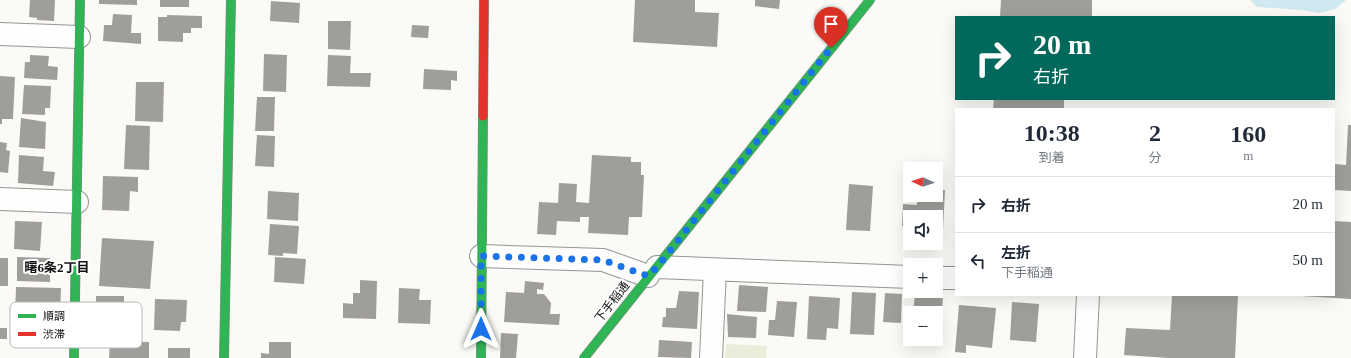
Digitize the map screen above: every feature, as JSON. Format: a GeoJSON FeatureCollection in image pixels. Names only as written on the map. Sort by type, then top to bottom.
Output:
{"type":"FeatureCollection","features":[{"type":"Feature","properties":{"kind":"street"},"geometry":{"type":"LineString","coordinates":[[75,302],[80,0]]}},
{"type":"Feature","properties":{"kind":"street"},"geometry":{"type":"LineString","coordinates":[[224,358],[231,0]]}},
{"type":"Feature","properties":{"kind":"street"},"geometry":{"type":"LineString","coordinates":[[481,358],[484,0]]}},
{"type":"Feature","properties":{"kind":"street","name":"下手稲通"},"geometry":{"type":"LineString","coordinates":[[584,358],[870,0]]}},
{"type":"Feature","properties":{"kind":"street"},"geometry":{"type":"LineString","coordinates":[[0,34],[79,37]]}},
{"type":"Feature","properties":{"kind":"street"},"geometry":{"type":"LineString","coordinates":[[0,199],[77,202]]}},
{"type":"Feature","properties":{"kind":"street"},"geometry":{"type":"LineString","coordinates":[[481,256],[603,260],[653,272],[715,270],[903,277]]}},
{"type":"Feature","properties":{"kind":"street"},"geometry":{"type":"LineString","coordinates":[[711,358],[715,270]]}},
{"type":"Feature","properties":{"kind":"street"},"geometry":{"type":"LineString","coordinates":[[943,278],[955,278]]}},
{"type":"Feature","properties":{"kind":"street"},"geometry":{"type":"LineString","coordinates":[[1085,358],[1088,296]]}},
{"type":"Feature","properties":{"kind":"street"},"geometry":{"type":"LineString","coordinates":[[74,348],[74,358]]}},
{"type":"Feature","properties":{"kind":"green space"},"geometry":{"type":"Polygon","coordinates":[[[726,344],[767,346],[766,358],[725,358],[726,344]]]}},
{"type":"Feature","properties":{"kind":"water"},"geometry":{"type":"Polygon","coordinates":[[[1250,0],[1346,0],[1335,9],[1319,13],[1302,10],[1257,7],[1250,0]]]}},
{"type":"Feature","properties":{"kind":"building"},"geometry":{"type":"Polygon","coordinates":[[[30,0],[55,0],[54,21],[37,20],[37,18],[29,17],[30,0]]]}},
{"type":"Feature","properties":{"kind":"building"},"geometry":{"type":"Polygon","coordinates":[[[99,0],[137,0],[137,5],[99,4],[99,0]]]}},
{"type":"Feature","properties":{"kind":"building"},"geometry":{"type":"Polygon","coordinates":[[[160,0],[189,0],[189,7],[160,7],[160,0]]]}},
{"type":"Feature","properties":{"kind":"building"},"geometry":{"type":"Polygon","coordinates":[[[635,0],[695,0],[695,12],[719,13],[717,47],[633,42],[635,0]]]}},
{"type":"Feature","properties":{"kind":"building"},"geometry":{"type":"Polygon","coordinates":[[[755,0],[780,0],[779,9],[755,6],[755,0]]]}},
{"type":"Feature","properties":{"kind":"building"},"geometry":{"type":"Polygon","coordinates":[[[1001,0],[1092,0],[1092,16],[1000,16],[1001,0]]]}},
{"type":"Feature","properties":{"kind":"building"},"geometry":{"type":"Polygon","coordinates":[[[271,1],[300,3],[299,23],[270,21],[271,1]]]}},
{"type":"Feature","properties":{"kind":"building"},"geometry":{"type":"Polygon","coordinates":[[[113,14],[132,15],[131,33],[141,33],[141,44],[103,41],[104,25],[112,25],[113,14]]]}},
{"type":"Feature","properties":{"kind":"building"},"geometry":{"type":"Polygon","coordinates":[[[167,15],[202,16],[202,28],[191,28],[191,33],[183,33],[183,42],[158,41],[158,17],[167,17],[167,15]]]}},
{"type":"Feature","properties":{"kind":"building"},"geometry":{"type":"Polygon","coordinates":[[[328,21],[351,21],[350,50],[328,49],[328,21]]]}},
{"type":"Feature","properties":{"kind":"building"},"geometry":{"type":"Polygon","coordinates":[[[412,25],[429,26],[428,38],[411,37],[412,25]]]}},
{"type":"Feature","properties":{"kind":"building"},"geometry":{"type":"Polygon","coordinates":[[[264,54],[287,55],[286,92],[263,91],[264,54]]]}},
{"type":"Feature","properties":{"kind":"building"},"geometry":{"type":"Polygon","coordinates":[[[30,55],[49,56],[48,66],[58,67],[57,80],[24,78],[25,62],[30,62],[30,55]]]}},
{"type":"Feature","properties":{"kind":"building"},"geometry":{"type":"Polygon","coordinates":[[[328,55],[351,56],[350,73],[371,73],[370,87],[327,86],[328,55]]]}},
{"type":"Feature","properties":{"kind":"building"},"geometry":{"type":"Polygon","coordinates":[[[424,69],[457,71],[457,81],[451,80],[451,90],[423,89],[424,69]]]}},
{"type":"Feature","properties":{"kind":"building"},"geometry":{"type":"Polygon","coordinates":[[[0,76],[15,77],[13,119],[2,119],[2,124],[0,124],[0,76]]]}},
{"type":"Feature","properties":{"kind":"building"},"geometry":{"type":"Polygon","coordinates":[[[136,82],[164,82],[163,122],[135,121],[136,82]]]}},
{"type":"Feature","properties":{"kind":"building"},"geometry":{"type":"Polygon","coordinates":[[[24,85],[51,86],[50,108],[45,108],[45,115],[22,114],[24,85]]]}},
{"type":"Feature","properties":{"kind":"building"},"geometry":{"type":"Polygon","coordinates":[[[257,97],[275,97],[274,131],[255,131],[257,97]]]}},
{"type":"Feature","properties":{"kind":"building"},"geometry":{"type":"Polygon","coordinates":[[[994,100],[1064,100],[1064,108],[993,108],[994,100]]]}},
{"type":"Feature","properties":{"kind":"building"},"geometry":{"type":"Polygon","coordinates":[[[21,118],[46,122],[45,149],[19,147],[21,118]]]}},
{"type":"Feature","properties":{"kind":"building"},"geometry":{"type":"Polygon","coordinates":[[[126,125],[150,126],[149,170],[124,169],[126,125]]]}},
{"type":"Feature","properties":{"kind":"building"},"geometry":{"type":"Polygon","coordinates":[[[1348,125],[1351,125],[1351,191],[1335,190],[1335,164],[1346,165],[1348,125]]]}},
{"type":"Feature","properties":{"kind":"building"},"geometry":{"type":"Polygon","coordinates":[[[257,135],[275,136],[274,167],[255,166],[257,135]]]}},
{"type":"Feature","properties":{"kind":"building"},"geometry":{"type":"Polygon","coordinates":[[[0,142],[7,143],[6,150],[10,151],[8,173],[0,172],[0,142]]]}},
{"type":"Feature","properties":{"kind":"building"},"geometry":{"type":"Polygon","coordinates":[[[19,155],[44,157],[43,171],[55,172],[53,186],[18,183],[19,155]]]}},
{"type":"Feature","properties":{"kind":"building"},"geometry":{"type":"Polygon","coordinates":[[[592,155],[631,157],[631,162],[641,162],[641,175],[644,175],[642,217],[629,217],[628,235],[588,233],[589,217],[580,217],[580,222],[557,221],[556,235],[537,234],[539,202],[558,203],[559,183],[577,184],[576,202],[589,203],[592,155]]]}},
{"type":"Feature","properties":{"kind":"building"},"geometry":{"type":"Polygon","coordinates":[[[103,176],[138,177],[138,192],[130,191],[129,211],[102,210],[103,176]]]}},
{"type":"Feature","properties":{"kind":"building"},"geometry":{"type":"Polygon","coordinates":[[[849,184],[873,186],[870,231],[846,230],[849,184]]]}},
{"type":"Feature","properties":{"kind":"building"},"geometry":{"type":"Polygon","coordinates":[[[943,190],[945,190],[943,229],[943,210],[903,210],[902,226],[903,204],[917,205],[917,202],[943,202],[943,190]]]}},
{"type":"Feature","properties":{"kind":"building"},"geometry":{"type":"Polygon","coordinates":[[[268,191],[299,193],[298,221],[267,219],[268,191]]]}},
{"type":"Feature","properties":{"kind":"building"},"geometry":{"type":"Polygon","coordinates":[[[15,221],[42,222],[40,251],[14,249],[15,221]]]}},
{"type":"Feature","properties":{"kind":"building"},"geometry":{"type":"Polygon","coordinates":[[[1335,221],[1351,222],[1351,299],[1301,296],[1335,296],[1335,221]]]}},
{"type":"Feature","properties":{"kind":"building"},"geometry":{"type":"Polygon","coordinates":[[[270,224],[299,226],[297,254],[283,253],[283,256],[268,255],[270,224]]]}},
{"type":"Feature","properties":{"kind":"building"},"geometry":{"type":"Polygon","coordinates":[[[102,238],[154,241],[150,289],[99,286],[102,238]]]}},
{"type":"Feature","properties":{"kind":"building"},"geometry":{"type":"Polygon","coordinates":[[[17,257],[50,258],[50,282],[17,281],[17,257]]]}},
{"type":"Feature","properties":{"kind":"building"},"geometry":{"type":"Polygon","coordinates":[[[275,257],[306,259],[304,284],[274,282],[275,257]]]}},
{"type":"Feature","properties":{"kind":"building"},"geometry":{"type":"Polygon","coordinates":[[[0,258],[8,258],[8,286],[0,286],[0,258]]]}},
{"type":"Feature","properties":{"kind":"building"},"geometry":{"type":"Polygon","coordinates":[[[360,280],[377,281],[376,319],[343,318],[343,303],[353,304],[353,293],[360,293],[360,280]]]}},
{"type":"Feature","properties":{"kind":"building"},"geometry":{"type":"Polygon","coordinates":[[[525,281],[544,283],[543,290],[537,289],[537,294],[544,294],[551,303],[550,314],[560,314],[559,325],[504,322],[506,292],[524,293],[525,281]]]}},
{"type":"Feature","properties":{"kind":"building"},"geometry":{"type":"Polygon","coordinates":[[[739,285],[768,287],[766,312],[737,311],[739,285]]]}},
{"type":"Feature","properties":{"kind":"building"},"geometry":{"type":"Polygon","coordinates":[[[16,287],[61,288],[60,302],[15,302],[16,287]]]}},
{"type":"Feature","properties":{"kind":"building"},"geometry":{"type":"Polygon","coordinates":[[[399,288],[420,289],[419,300],[431,300],[430,324],[398,323],[399,288]]]}},
{"type":"Feature","properties":{"kind":"building"},"geometry":{"type":"Polygon","coordinates":[[[679,291],[699,292],[697,329],[662,327],[663,317],[666,317],[666,308],[676,308],[679,291]]]}},
{"type":"Feature","properties":{"kind":"building"},"geometry":{"type":"Polygon","coordinates":[[[852,292],[876,293],[874,335],[850,334],[852,292]]]}},
{"type":"Feature","properties":{"kind":"building"},"geometry":{"type":"Polygon","coordinates":[[[885,293],[902,294],[901,323],[883,322],[885,293]]]}},
{"type":"Feature","properties":{"kind":"building"},"geometry":{"type":"Polygon","coordinates":[[[96,296],[124,296],[124,302],[96,302],[96,296]]]}},
{"type":"Feature","properties":{"kind":"building"},"geometry":{"type":"Polygon","coordinates":[[[809,296],[840,298],[838,329],[827,328],[826,340],[807,339],[809,296]]]}},
{"type":"Feature","properties":{"kind":"building"},"geometry":{"type":"Polygon","coordinates":[[[1172,296],[1238,296],[1235,358],[1168,358],[1124,355],[1126,328],[1170,330],[1172,296]]]}},
{"type":"Feature","properties":{"kind":"building"},"geometry":{"type":"Polygon","coordinates":[[[914,298],[943,298],[942,306],[914,306],[914,298]]]}},
{"type":"Feature","properties":{"kind":"building"},"geometry":{"type":"Polygon","coordinates":[[[155,299],[187,300],[186,322],[181,322],[180,331],[154,330],[155,299]]]}},
{"type":"Feature","properties":{"kind":"building"},"geometry":{"type":"Polygon","coordinates":[[[777,301],[797,302],[794,337],[768,335],[769,320],[775,320],[777,301]]]}},
{"type":"Feature","properties":{"kind":"building"},"geometry":{"type":"Polygon","coordinates":[[[1012,302],[1039,304],[1036,342],[1010,340],[1012,302]]]}},
{"type":"Feature","properties":{"kind":"building"},"geometry":{"type":"Polygon","coordinates":[[[959,305],[996,308],[992,348],[966,345],[966,353],[955,352],[959,305]]]}},
{"type":"Feature","properties":{"kind":"building"},"geometry":{"type":"Polygon","coordinates":[[[727,314],[757,317],[756,338],[728,337],[727,314]]]}},
{"type":"Feature","properties":{"kind":"building"},"geometry":{"type":"Polygon","coordinates":[[[0,328],[7,328],[7,339],[0,339],[0,328]]]}},
{"type":"Feature","properties":{"kind":"building"},"geometry":{"type":"Polygon","coordinates":[[[501,333],[518,334],[516,358],[500,358],[501,333]]]}},
{"type":"Feature","properties":{"kind":"building"},"geometry":{"type":"Polygon","coordinates":[[[659,340],[692,342],[691,358],[658,357],[659,340]]]}},
{"type":"Feature","properties":{"kind":"building"},"geometry":{"type":"Polygon","coordinates":[[[142,342],[149,342],[149,358],[109,358],[110,348],[142,348],[142,342]]]}},
{"type":"Feature","properties":{"kind":"building"},"geometry":{"type":"Polygon","coordinates":[[[269,342],[291,342],[291,358],[261,358],[261,353],[269,354],[269,342]]]}},
{"type":"Feature","properties":{"kind":"building"},"geometry":{"type":"Polygon","coordinates":[[[168,348],[190,348],[190,358],[168,358],[168,348]]]}},
{"type":"Feature","properties":{"kind":"traffic: fast"},"geometry":{"type":"LineString","coordinates":[[75,302],[80,0]]}},
{"type":"Feature","properties":{"kind":"traffic: fast"},"geometry":{"type":"LineString","coordinates":[[224,358],[231,0]]}},
{"type":"Feature","properties":{"kind":"traffic: fast"},"geometry":{"type":"LineString","coordinates":[[584,358],[870,0]]}},
{"type":"Feature","properties":{"kind":"traffic: fast"},"geometry":{"type":"LineString","coordinates":[[481,358],[483,116]]}},
{"type":"Feature","properties":{"kind":"traffic: fast"},"geometry":{"type":"LineString","coordinates":[[74,348],[74,358]]}},
{"type":"Feature","properties":{"kind":"traffic: jam"},"geometry":{"type":"LineString","coordinates":[[483,116],[484,0]]}},
{"type":"Feature","properties":{"kind":"district","name":"曙6条2丁目"},"geometry":{"type":"Point","coordinates":[57,267]}},
{"type":"Feature","properties":{"kind":"route"},"geometry":{"type":"LineString","coordinates":[[481,329],[481,256],[603,260],[648,276],[657,267],[831,48]]}}]}
